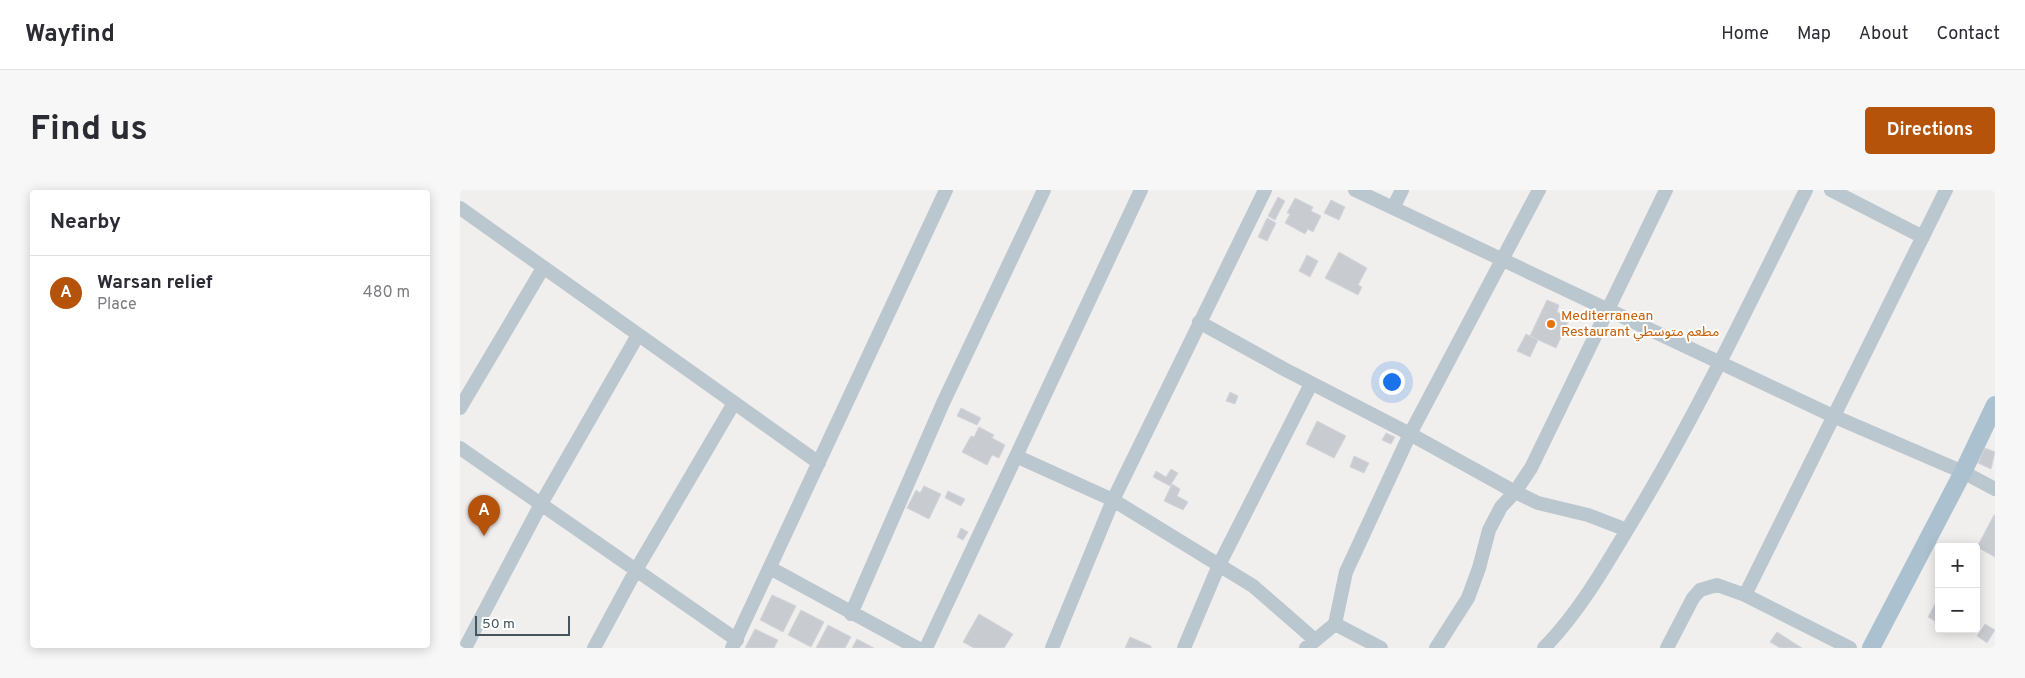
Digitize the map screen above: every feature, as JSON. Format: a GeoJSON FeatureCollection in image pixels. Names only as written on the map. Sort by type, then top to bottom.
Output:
{"type":"FeatureCollection","features":[{"type":"Feature","properties":{"kind":"main road"},"geometry":{"type":"LineString","coordinates":[[1871,648],[1963,472],[1995,406]]}},
{"type":"Feature","properties":{"kind":"street"},"geometry":{"type":"LineString","coordinates":[[460,448],[636,570],[734,644],[946,190]]}},
{"type":"Feature","properties":{"kind":"street"},"geometry":{"type":"LineString","coordinates":[[851,614],[943,403],[1044,190]]}},
{"type":"Feature","properties":{"kind":"street"},"geometry":{"type":"LineString","coordinates":[[926,648],[1141,190]]}},
{"type":"Feature","properties":{"kind":"street"},"geometry":{"type":"LineString","coordinates":[[1052,648],[1113,500],[1265,190]]}},
{"type":"Feature","properties":{"kind":"street"},"geometry":{"type":"LineString","coordinates":[[1355,190],[1833,416],[1963,472],[1995,488]]}},
{"type":"Feature","properties":{"kind":"street"},"geometry":{"type":"LineString","coordinates":[[1393,208],[1402,190]]}},
{"type":"Feature","properties":{"kind":"street"},"geometry":{"type":"LineString","coordinates":[[1016,456],[1113,500],[1219,566],[1273,602],[1310,644],[1335,624],[1346,572],[1410,434],[1504,261],[1539,190]]}},
{"type":"Feature","properties":{"kind":"street"},"geometry":{"type":"LineString","coordinates":[[1436,648],[1468,598],[1480,568],[1489,530],[1501,507],[1515,492],[1531,468],[1607,308],[1666,190]]}},
{"type":"Feature","properties":{"kind":"street"},"geometry":{"type":"LineString","coordinates":[[1544,648],[1582,603],[1672,455],[1806,190]]}},
{"type":"Feature","properties":{"kind":"street"},"geometry":{"type":"LineString","coordinates":[[1831,190],[1923,237]]}},
{"type":"Feature","properties":{"kind":"street"},"geometry":{"type":"LineString","coordinates":[[1745,595],[1946,190]]}},
{"type":"Feature","properties":{"kind":"street"},"geometry":{"type":"LineString","coordinates":[[460,208],[819,463]]}},
{"type":"Feature","properties":{"kind":"street"},"geometry":{"type":"LineString","coordinates":[[460,408],[543,268]]}},
{"type":"Feature","properties":{"kind":"street"},"geometry":{"type":"LineString","coordinates":[[1199,322],[1311,384],[1410,434],[1515,492],[1538,502],[1588,515],[1627,530]]}},
{"type":"Feature","properties":{"kind":"street"},"geometry":{"type":"LineString","coordinates":[[465,648],[541,504],[638,335]]}},
{"type":"Feature","properties":{"kind":"street"},"geometry":{"type":"LineString","coordinates":[[1184,648],[1219,566],[1311,384]]}},
{"type":"Feature","properties":{"kind":"street"},"geometry":{"type":"LineString","coordinates":[[594,648],[636,570],[734,403]]}},
{"type":"Feature","properties":{"kind":"street"},"geometry":{"type":"LineString","coordinates":[[770,568],[916,648]]}},
{"type":"Feature","properties":{"kind":"street"},"geometry":{"type":"LineString","coordinates":[[1666,648],[1693,598],[1700,590],[1717,584],[1745,595],[1850,648]]}},
{"type":"Feature","properties":{"kind":"street"},"geometry":{"type":"LineString","coordinates":[[1335,624],[1381,648]]}},
{"type":"Feature","properties":{"kind":"building"},"geometry":{"type":"Polygon","coordinates":[[[1278,197],[1285,201],[1275,220],[1268,216],[1278,197]]]}},
{"type":"Feature","properties":{"kind":"building"},"geometry":{"type":"Polygon","coordinates":[[[1295,198],[1313,207],[1311,211],[1321,216],[1313,232],[1308,229],[1305,234],[1285,223],[1290,214],[1287,213],[1295,198]]]}},
{"type":"Feature","properties":{"kind":"building"},"geometry":{"type":"Polygon","coordinates":[[[1331,200],[1345,207],[1339,220],[1324,213],[1331,200]]]}},
{"type":"Feature","properties":{"kind":"building"},"geometry":{"type":"Polygon","coordinates":[[[1267,218],[1276,223],[1267,241],[1258,237],[1267,218]]]}},
{"type":"Feature","properties":{"kind":"building"},"geometry":{"type":"Polygon","coordinates":[[[1339,252],[1367,268],[1358,285],[1362,287],[1358,295],[1325,278],[1339,252]]]}},
{"type":"Feature","properties":{"kind":"building"},"geometry":{"type":"Polygon","coordinates":[[[1307,255],[1318,261],[1310,277],[1299,271],[1307,255]]]}},
{"type":"Feature","properties":{"kind":"building"},"geometry":{"type":"Polygon","coordinates":[[[1547,300],[1559,305],[1557,312],[1570,318],[1556,348],[1530,336],[1547,300]]]}},
{"type":"Feature","properties":{"kind":"building"},"geometry":{"type":"Polygon","coordinates":[[[1526,334],[1538,340],[1530,357],[1517,351],[1526,334]]]}},
{"type":"Feature","properties":{"kind":"building"},"geometry":{"type":"Polygon","coordinates":[[[1230,392],[1238,396],[1235,404],[1226,401],[1230,392]]]}},
{"type":"Feature","properties":{"kind":"building"},"geometry":{"type":"Polygon","coordinates":[[[961,408],[981,418],[977,425],[957,416],[961,408]]]}},
{"type":"Feature","properties":{"kind":"building"},"geometry":{"type":"Polygon","coordinates":[[[1317,421],[1346,436],[1334,458],[1306,444],[1317,421]]]}},
{"type":"Feature","properties":{"kind":"building"},"geometry":{"type":"Polygon","coordinates":[[[979,427],[994,435],[992,438],[1005,445],[999,458],[992,455],[987,465],[962,452],[971,436],[974,437],[979,427]]]}},
{"type":"Feature","properties":{"kind":"building"},"geometry":{"type":"Polygon","coordinates":[[[1386,433],[1395,437],[1391,444],[1382,440],[1386,433]]]}},
{"type":"Feature","properties":{"kind":"building"},"geometry":{"type":"Polygon","coordinates":[[[1985,448],[1995,452],[1991,469],[1978,463],[1985,448]]]}},
{"type":"Feature","properties":{"kind":"building"},"geometry":{"type":"Polygon","coordinates":[[[1354,456],[1369,463],[1364,473],[1350,467],[1354,456]]]}},
{"type":"Feature","properties":{"kind":"building"},"geometry":{"type":"Polygon","coordinates":[[[1171,469],[1178,473],[1170,486],[1153,477],[1156,471],[1166,477],[1171,469]]]}},
{"type":"Feature","properties":{"kind":"building"},"geometry":{"type":"Polygon","coordinates":[[[1172,484],[1180,489],[1177,496],[1188,502],[1183,510],[1164,501],[1172,484]]]}},
{"type":"Feature","properties":{"kind":"building"},"geometry":{"type":"Polygon","coordinates":[[[924,486],[941,494],[929,519],[907,508],[916,490],[920,493],[924,486]]]}},
{"type":"Feature","properties":{"kind":"building"},"geometry":{"type":"Polygon","coordinates":[[[948,491],[965,499],[961,506],[945,498],[948,491]]]}},
{"type":"Feature","properties":{"kind":"building"},"geometry":{"type":"Polygon","coordinates":[[[1995,515],[1995,557],[1980,549],[1979,543],[1995,515]]]}},
{"type":"Feature","properties":{"kind":"building"},"geometry":{"type":"Polygon","coordinates":[[[961,528],[968,532],[963,540],[957,537],[961,528]]]}},
{"type":"Feature","properties":{"kind":"building"},"geometry":{"type":"Polygon","coordinates":[[[772,595],[796,606],[783,632],[760,620],[772,595]]]}},
{"type":"Feature","properties":{"kind":"building"},"geometry":{"type":"Polygon","coordinates":[[[1935,604],[1935,621],[1928,617],[1935,604]]]}},
{"type":"Feature","properties":{"kind":"building"},"geometry":{"type":"Polygon","coordinates":[[[801,610],[824,622],[811,647],[788,635],[801,610]]]}},
{"type":"Feature","properties":{"kind":"building"},"geometry":{"type":"Polygon","coordinates":[[[979,614],[1013,634],[1004,648],[974,648],[963,642],[979,614]]]}},
{"type":"Feature","properties":{"kind":"building"},"geometry":{"type":"Polygon","coordinates":[[[1985,624],[1995,630],[1987,643],[1977,636],[1985,624]]]}},
{"type":"Feature","properties":{"kind":"building"},"geometry":{"type":"Polygon","coordinates":[[[828,625],[851,637],[845,648],[816,648],[828,625]]]}},
{"type":"Feature","properties":{"kind":"building"},"geometry":{"type":"Polygon","coordinates":[[[755,629],[778,640],[774,648],[745,648],[755,629]]]}},
{"type":"Feature","properties":{"kind":"building"},"geometry":{"type":"Polygon","coordinates":[[[1777,632],[1802,648],[1780,648],[1770,642],[1777,632]]]}},
{"type":"Feature","properties":{"kind":"building"},"geometry":{"type":"Polygon","coordinates":[[[1130,637],[1151,646],[1151,648],[1125,648],[1130,637]]]}},
{"type":"Feature","properties":{"kind":"building"},"geometry":{"type":"Polygon","coordinates":[[[857,639],[874,648],[852,648],[857,639]]]}},
{"type":"Feature","properties":{"kind":"place","name":"Mediterranean Restaurant مطعم متوسطي"},"geometry":{"type":"Point","coordinates":[1551,324]}},
{"type":"Feature","properties":{"kind":"place","name":"Warsan relief"},"geometry":{"type":"Point","coordinates":[484,536]}}]}
